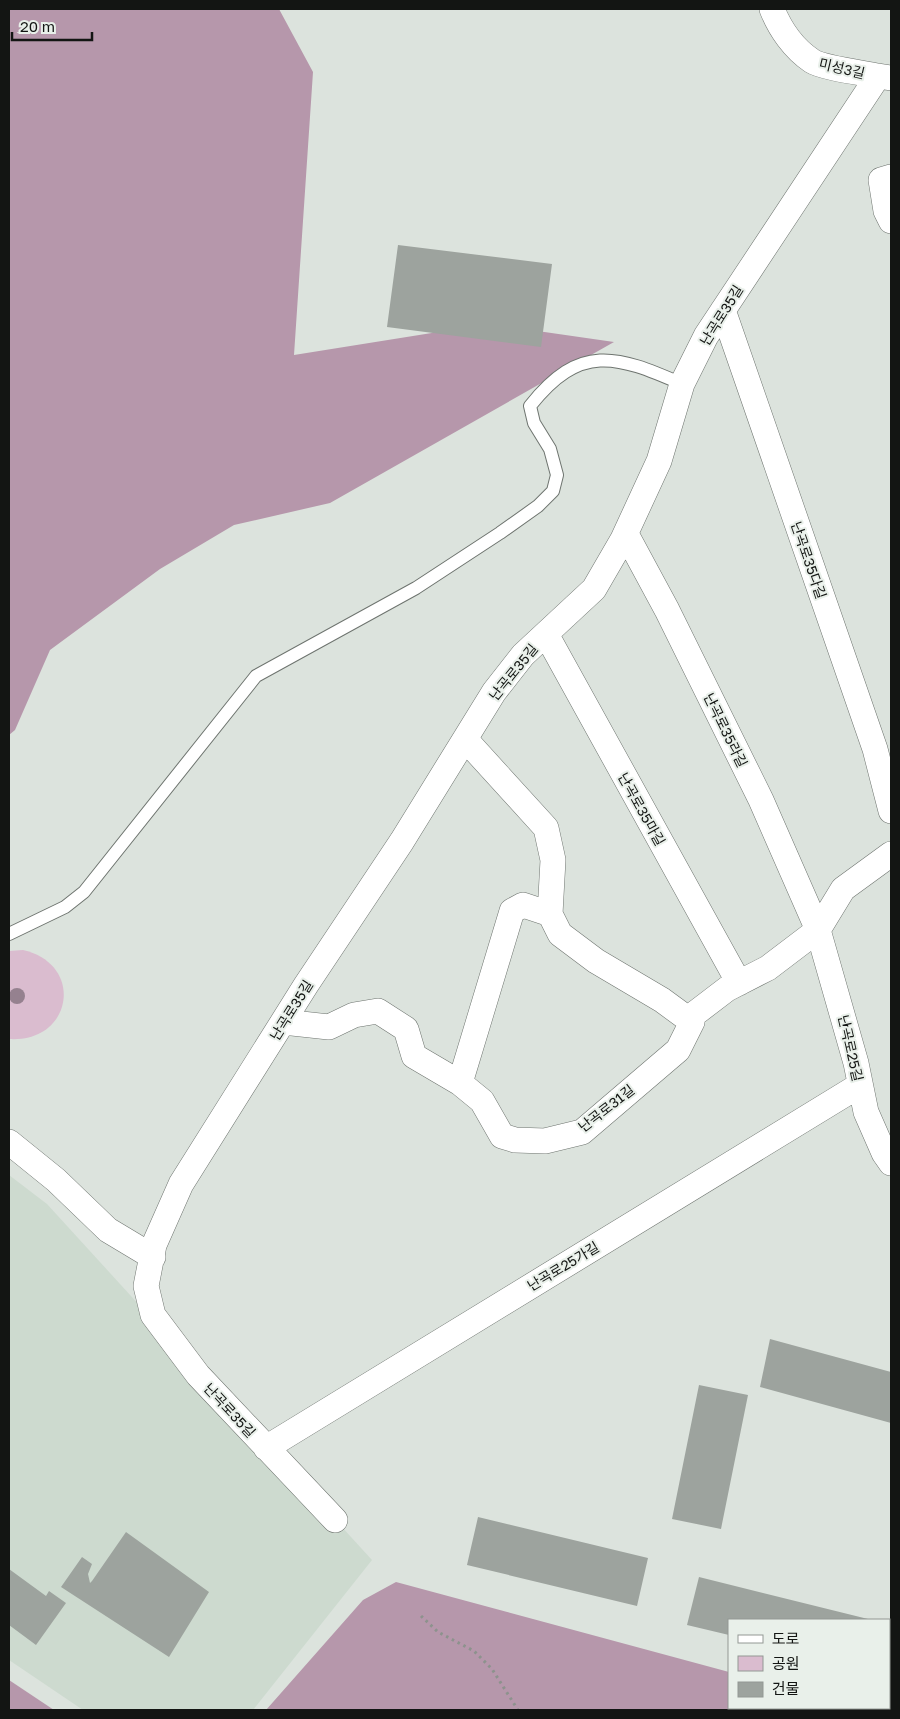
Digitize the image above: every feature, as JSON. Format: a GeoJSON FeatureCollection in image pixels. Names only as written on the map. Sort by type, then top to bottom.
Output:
{"type":"FeatureCollection","features":[{"type":"Feature","properties":{"kind":"street","name":"미성3길"},"geometry":{"type":"LineString","coordinates":[[772,9],[779,26],[796,47],[814,63],[885,77]]}},
{"type":"Feature","properties":{"kind":"street","name":"난곡로35길"},"geometry":{"type":"LineString","coordinates":[[335,1520],[198,1375],[152,1315],[146,1286],[154,1245],[181,1184],[283,1022],[402,841],[494,692],[523,655],[594,590],[626,534],[659,460],[682,384],[706,336],[885,77]]}},
{"type":"Feature","properties":{"kind":"street"},"geometry":{"type":"LineString","coordinates":[[891,177],[881,180],[886,211],[891,221]]}},
{"type":"Feature","properties":{"kind":"street","name":"난곡로35다길"},"geometry":{"type":"LineString","coordinates":[[723,310],[875,748],[891,811]]}},
{"type":"Feature","properties":{"kind":"street","name":"난곡로35라길"},"geometry":{"type":"LineString","coordinates":[[626,534],[667,610],[761,800],[818,930]]}},
{"type":"Feature","properties":{"kind":"street","name":"난곡로35마길"},"geometry":{"type":"LineString","coordinates":[[546,634],[738,983]]}},
{"type":"Feature","properties":{"kind":"street"},"geometry":{"type":"LineString","coordinates":[[465,739],[546,828],[553,860],[550,914],[560,934],[596,961],[662,1000],[692,1022]]}},
{"type":"Feature","properties":{"kind":"street","name":"난곡로31길"},"geometry":{"type":"LineString","coordinates":[[283,1022],[329,1027],[354,1015],[378,1011],[406,1029],[414,1056],[460,1082],[482,1101],[502,1136],[515,1140],[545,1140],[582,1132],[678,1050],[692,1022],[689,1018],[738,983],[768,968],[818,930],[843,889],[891,854]]}},
{"type":"Feature","properties":{"kind":"street"},"geometry":{"type":"LineString","coordinates":[[460,1082],[512,911],[523,905],[550,914]]}},
{"type":"Feature","properties":{"kind":"street","name":"난곡로25길"},"geometry":{"type":"LineString","coordinates":[[818,930],[840,1001],[866,1112],[884,1153],[891,1163]]}},
{"type":"Feature","properties":{"kind":"street","name":"난곡로25가길"},"geometry":{"type":"LineString","coordinates":[[266,1448],[860,1085]]}},
{"type":"Feature","properties":{"kind":"street"},"geometry":{"type":"LineString","coordinates":[[9,1142],[56,1180],[108,1230],[153,1257]]}},
{"type":"Feature","properties":{"kind":"lane"},"geometry":{"type":"LineString","coordinates":[[9,934],[65,907],[84,892],[256,676],[416,588],[500,533],[538,506],[553,491],[557,475],[550,449],[534,423],[530,406],[544,388],[567,370],[585,363],[612,359],[648,370],[682,384]]}},
{"type":"Feature","properties":{"kind":"path"},"geometry":{"type":"LineString","coordinates":[[421,1616],[438,1632],[474,1651],[492,1669],[518,1710]]}},
{"type":"Feature","properties":{"kind":"shaded area"},"geometry":{"type":"Polygon","coordinates":[[[9,9],[279,9],[313,72],[294,355],[488,324],[614,342],[330,503],[234,525],[160,569],[50,650],[15,730],[9,735],[9,9]]]}},
{"type":"Feature","properties":{"kind":"shaded area"},"geometry":{"type":"Polygon","coordinates":[[[9,1175],[47,1204],[372,1560],[253,1710],[83,1710],[9,1660],[9,1175]]]}},
{"type":"Feature","properties":{"kind":"shaded area"},"geometry":{"type":"Polygon","coordinates":[[[396,1582],[728,1672],[728,1709],[779,1710],[266,1710],[363,1600],[396,1582]]]}},
{"type":"Feature","properties":{"kind":"shaded area"},"geometry":{"type":"Polygon","coordinates":[[[9,1680],[54,1710],[9,1710],[9,1680]]]}},
{"type":"Feature","properties":{"kind":"green space"},"geometry":{"type":"Polygon","coordinates":[[[23,950],[43,958],[56,970],[63,985],[63,1001],[58,1016],[47,1029],[31,1037],[9,1039],[9,951],[23,950]]]}},
{"type":"Feature","properties":{"kind":"building"},"geometry":{"type":"Polygon","coordinates":[[[398,245],[552,264],[541,347],[387,327],[398,245]]]}},
{"type":"Feature","properties":{"kind":"building"},"geometry":{"type":"Polygon","coordinates":[[[770,1339],[891,1372],[891,1423],[760,1387],[770,1339]]]}},
{"type":"Feature","properties":{"kind":"building"},"geometry":{"type":"Polygon","coordinates":[[[699,1385],[748,1395],[721,1529],[672,1519],[699,1385]]]}},
{"type":"Feature","properties":{"kind":"building"},"geometry":{"type":"Polygon","coordinates":[[[478,1517],[648,1558],[637,1606],[467,1565],[478,1517]]]}},
{"type":"Feature","properties":{"kind":"building"},"geometry":{"type":"Polygon","coordinates":[[[126,1532],[209,1592],[169,1657],[61,1587],[82,1557],[92,1564],[88,1574],[90,1583],[126,1532]]]}},
{"type":"Feature","properties":{"kind":"building"},"geometry":{"type":"Polygon","coordinates":[[[9,1569],[46,1596],[49,1591],[66,1603],[36,1645],[9,1625],[9,1569]]]}},
{"type":"Feature","properties":{"kind":"building"},"geometry":{"type":"Polygon","coordinates":[[[699,1577],[868,1619],[728,1619],[728,1635],[687,1625],[699,1577]]]}}]}
